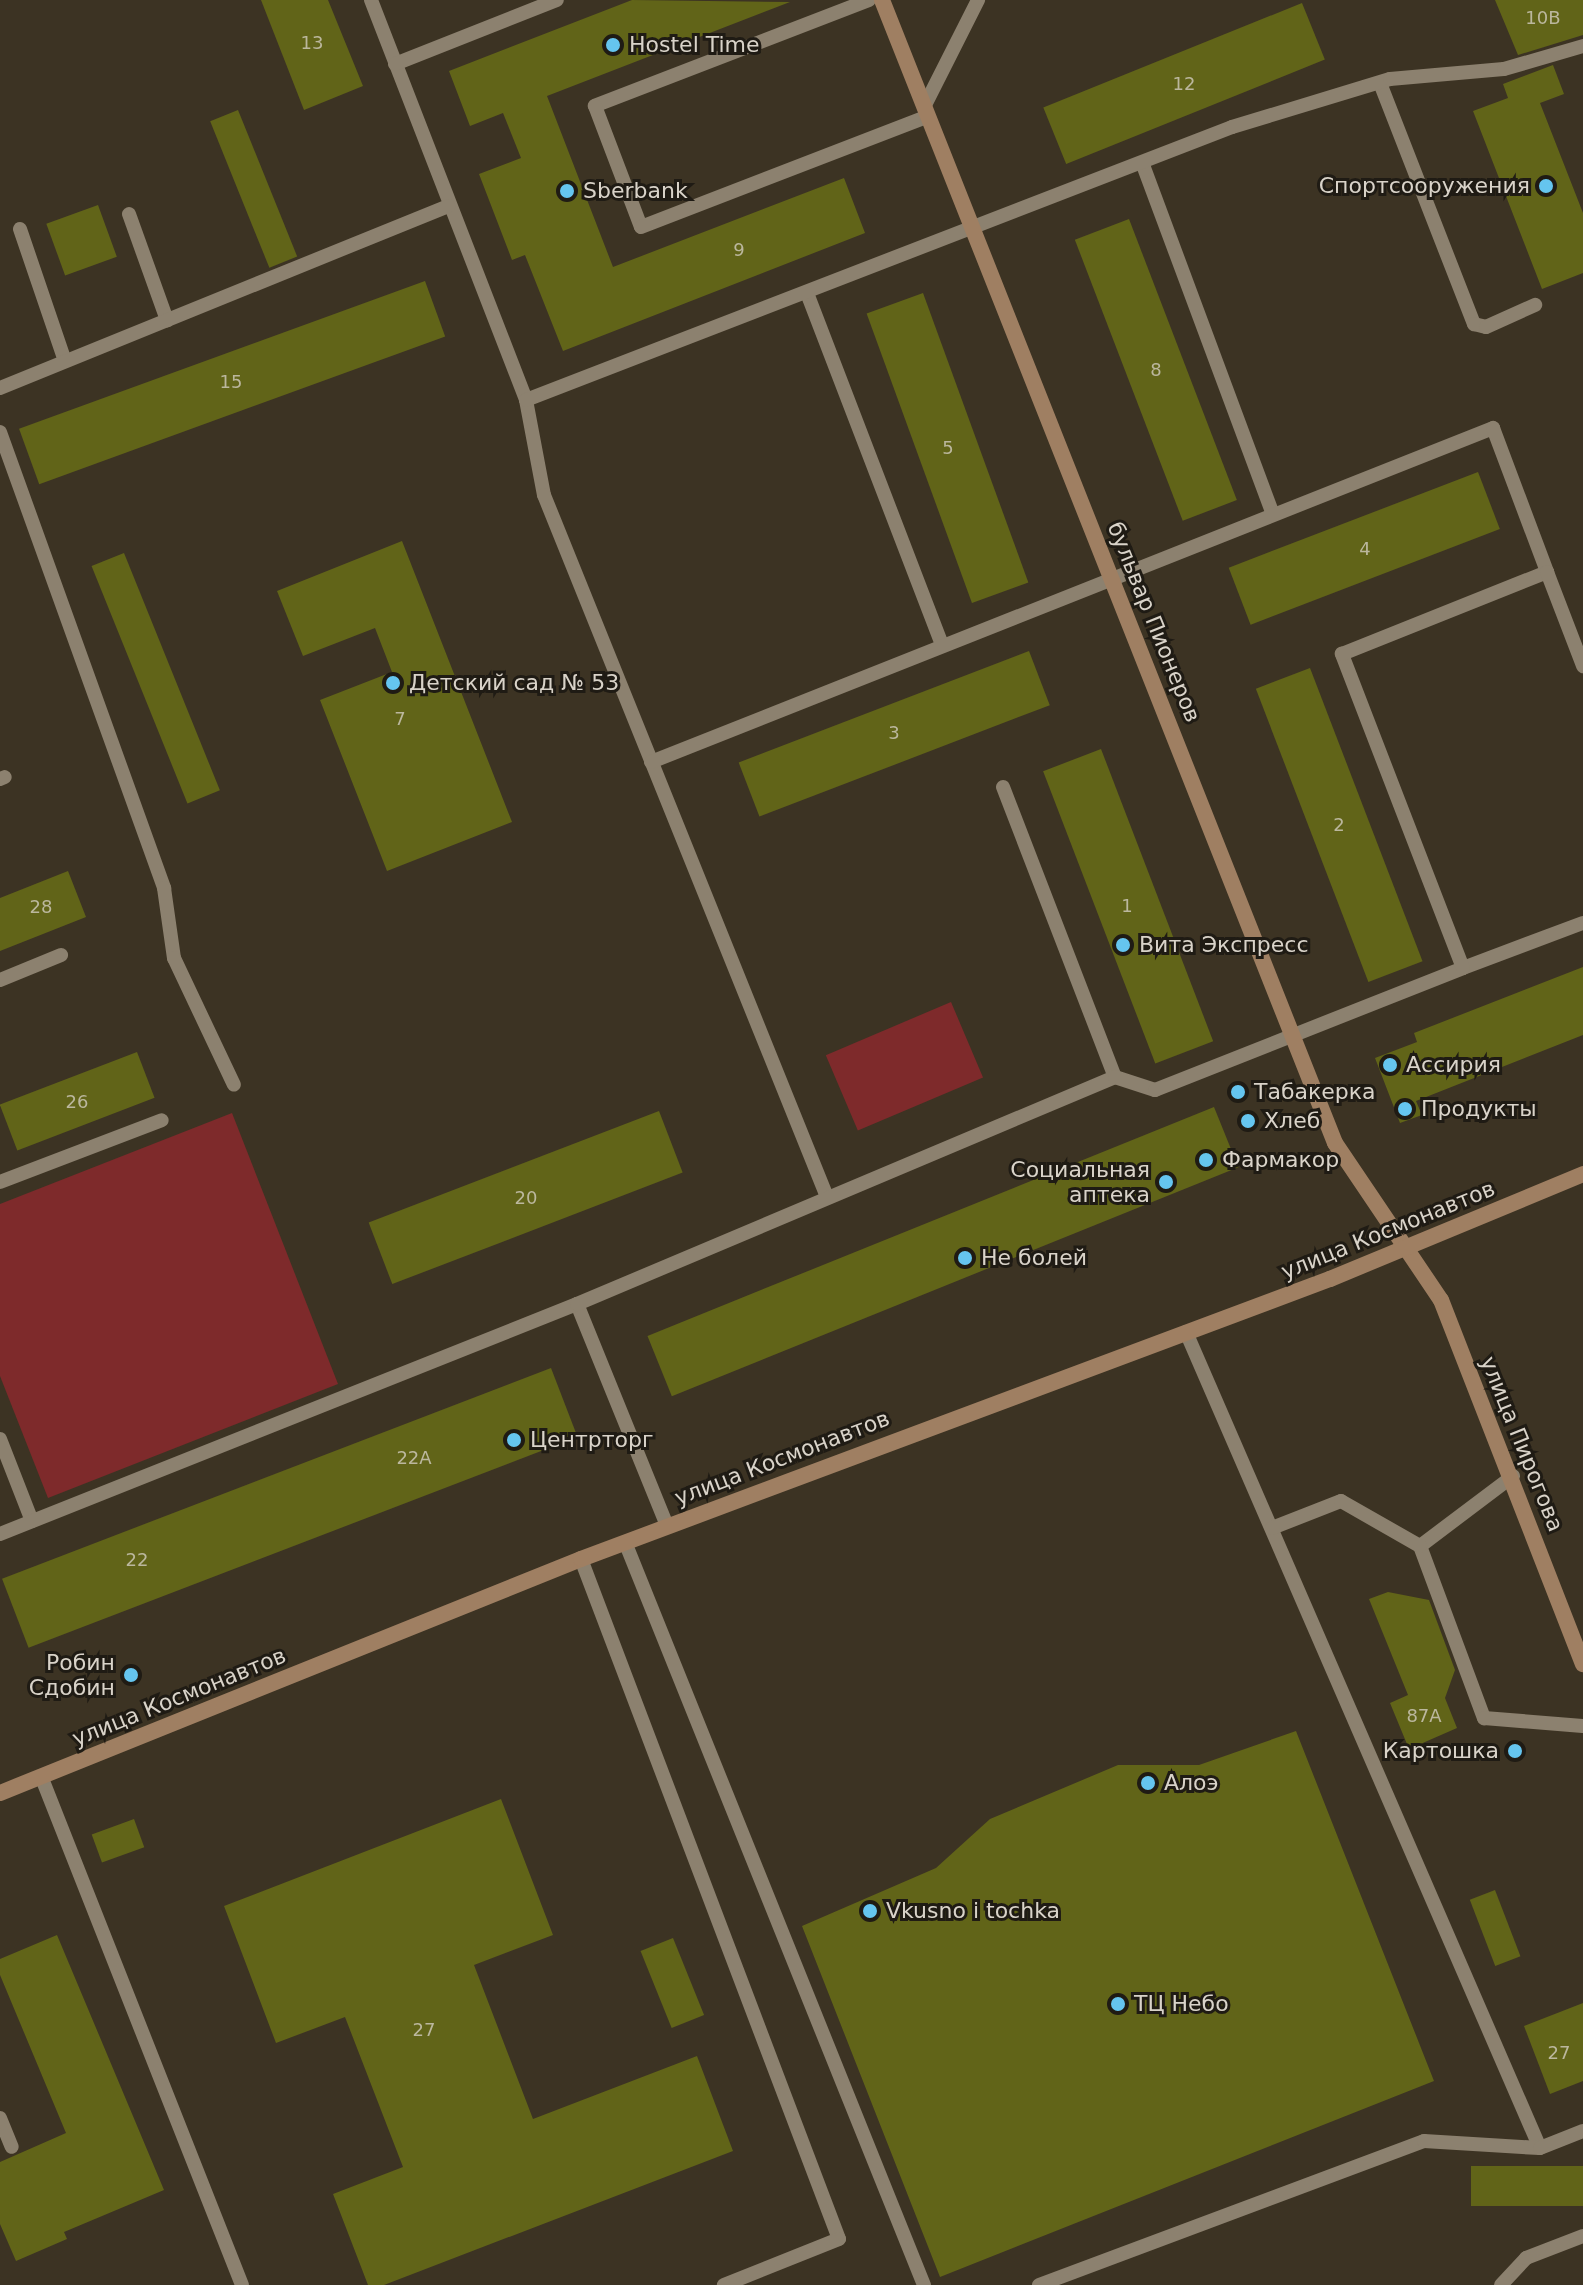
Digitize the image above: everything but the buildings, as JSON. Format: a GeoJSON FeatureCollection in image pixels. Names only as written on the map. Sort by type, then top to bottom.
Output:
{"type":"FeatureCollection","features":[{"type":"Feature","properties":{"kind":"street","name":"бульвар Пионеров"},"geometry":{"type":"LineString","coordinates":[[882,0],[1335,1143],[1406,1248]]}},
{"type":"Feature","properties":{"kind":"street","name":"улица Космонавтов"},"geometry":{"type":"LineString","coordinates":[[1,1791],[581,1559],[1406,1248],[1583,1174]]}},
{"type":"Feature","properties":{"kind":"street","name":"улица Пирогова"},"geometry":{"type":"LineString","coordinates":[[1406,1248],[1441,1300],[1513,1476],[1583,1664]]}},
{"type":"Feature","properties":{"kind":"lane"},"geometry":{"type":"LineString","coordinates":[[371,0],[526,400],[544,495],[827,1197]]}},
{"type":"Feature","properties":{"kind":"lane"},"geometry":{"type":"LineString","coordinates":[[395,64],[557,0]]}},
{"type":"Feature","properties":{"kind":"lane"},"geometry":{"type":"LineString","coordinates":[[869,0],[595,106],[641,227],[926,112],[978,0]]}},
{"type":"Feature","properties":{"kind":"lane"},"geometry":{"type":"LineString","coordinates":[[526,400],[1143,165],[1232,127],[1380,83],[1504,69],[1583,46]]}},
{"type":"Feature","properties":{"kind":"lane"},"geometry":{"type":"LineString","coordinates":[[1380,83],[1474,324],[1486,327],[1535,305]]}},
{"type":"Feature","properties":{"kind":"lane"},"geometry":{"type":"LineString","coordinates":[[1143,165],[1272,512]]}},
{"type":"Feature","properties":{"kind":"lane"},"geometry":{"type":"LineString","coordinates":[[0,388],[449,206]]}},
{"type":"Feature","properties":{"kind":"lane"},"geometry":{"type":"LineString","coordinates":[[129,214],[167,320]]}},
{"type":"Feature","properties":{"kind":"lane"},"geometry":{"type":"LineString","coordinates":[[20,229],[65,361]]}},
{"type":"Feature","properties":{"kind":"lane"},"geometry":{"type":"LineString","coordinates":[[807,293],[942,645]]}},
{"type":"Feature","properties":{"kind":"lane"},"geometry":{"type":"LineString","coordinates":[[651,762],[1114,579],[1272,512],[1493,428],[1583,666]]}},
{"type":"Feature","properties":{"kind":"lane"},"geometry":{"type":"LineString","coordinates":[[0,432],[164,888],[174,958],[234,1085]]}},
{"type":"Feature","properties":{"kind":"lane"},"geometry":{"type":"LineString","coordinates":[[1463,968],[1342,654],[1547,572]]}},
{"type":"Feature","properties":{"kind":"lane"},"geometry":{"type":"LineString","coordinates":[[1003,787],[1115,1077]]}},
{"type":"Feature","properties":{"kind":"lane"},"geometry":{"type":"LineString","coordinates":[[0,1534],[577,1304],[1115,1077],[1155,1090],[1292,1032],[1583,923]]}},
{"type":"Feature","properties":{"kind":"lane"},"geometry":{"type":"LineString","coordinates":[[0,980],[61,955]]}},
{"type":"Feature","properties":{"kind":"lane"},"geometry":{"type":"LineString","coordinates":[[0,1182],[162,1120]]}},
{"type":"Feature","properties":{"kind":"lane"},"geometry":{"type":"LineString","coordinates":[[577,1304],[667,1526]]}},
{"type":"Feature","properties":{"kind":"lane"},"geometry":{"type":"LineString","coordinates":[[1186,1332],[1540,2148]]}},
{"type":"Feature","properties":{"kind":"lane"},"geometry":{"type":"LineString","coordinates":[[0,1439],[32,1521]]}},
{"type":"Feature","properties":{"kind":"lane"},"geometry":{"type":"LineString","coordinates":[[1420,1546],[1513,1476]]}},
{"type":"Feature","properties":{"kind":"lane"},"geometry":{"type":"LineString","coordinates":[[1272,1528],[1341,1501],[1420,1546],[1484,1718],[1583,1726]]}},
{"type":"Feature","properties":{"kind":"lane"},"geometry":{"type":"LineString","coordinates":[[625,1542],[924,2285]]}},
{"type":"Feature","properties":{"kind":"lane"},"geometry":{"type":"LineString","coordinates":[[581,1559],[839,2239],[724,2285]]}},
{"type":"Feature","properties":{"kind":"lane"},"geometry":{"type":"LineString","coordinates":[[41,1776],[242,2285]]}},
{"type":"Feature","properties":{"kind":"lane"},"geometry":{"type":"LineString","coordinates":[[0,2118],[12,2147]]}},
{"type":"Feature","properties":{"kind":"lane"},"geometry":{"type":"LineString","coordinates":[[1039,2285],[1424,2141],[1540,2148],[1583,2131]]}},
{"type":"Feature","properties":{"kind":"lane"},"geometry":{"type":"LineString","coordinates":[[1501,2285],[1526,2258],[1583,2236]]}},
{"type":"Feature","properties":{"kind":"shaded area"},"geometry":{"type":"Polygon","coordinates":[[[951,1002],[983,1077],[858,1131],[826,1055],[951,1002]]]}},
{"type":"Feature","properties":{"kind":"shaded area"},"geometry":{"type":"Polygon","coordinates":[[[232,1113],[338,1384],[48,1498],[0,1376],[0,1204],[232,1113]]]}},
{"type":"Feature","properties":{"kind":"place","name":"Hostel Time"},"geometry":{"type":"Point","coordinates":[613,45]}},
{"type":"Feature","properties":{"kind":"place","name":"Спортсооружения"},"geometry":{"type":"Point","coordinates":[1546,186]}},
{"type":"Feature","properties":{"kind":"place","name":"Sberbank"},"geometry":{"type":"Point","coordinates":[567,191]}},
{"type":"Feature","properties":{"kind":"place","name":"Детский сад № 53"},"geometry":{"type":"Point","coordinates":[393,683]}},
{"type":"Feature","properties":{"kind":"place","name":"Вита Экспресс"},"geometry":{"type":"Point","coordinates":[1123,945]}},
{"type":"Feature","properties":{"kind":"place","name":"Ассирия"},"geometry":{"type":"Point","coordinates":[1390,1065]}},
{"type":"Feature","properties":{"kind":"place","name":"Табакерка"},"geometry":{"type":"Point","coordinates":[1238,1092]}},
{"type":"Feature","properties":{"kind":"place","name":"Продукты"},"geometry":{"type":"Point","coordinates":[1405,1109]}},
{"type":"Feature","properties":{"kind":"place","name":"Хлеб"},"geometry":{"type":"Point","coordinates":[1248,1121]}},
{"type":"Feature","properties":{"kind":"place","name":"Фармакор"},"geometry":{"type":"Point","coordinates":[1206,1160]}},
{"type":"Feature","properties":{"kind":"place","name":"Социальная аптека"},"geometry":{"type":"Point","coordinates":[1166,1182]}},
{"type":"Feature","properties":{"kind":"place","name":"Не болей"},"geometry":{"type":"Point","coordinates":[965,1258]}},
{"type":"Feature","properties":{"kind":"place","name":"Центрторг"},"geometry":{"type":"Point","coordinates":[514,1440]}},
{"type":"Feature","properties":{"kind":"place","name":"Робин Сдобин"},"geometry":{"type":"Point","coordinates":[131,1675]}},
{"type":"Feature","properties":{"kind":"place","name":"Картошка"},"geometry":{"type":"Point","coordinates":[1515,1751]}},
{"type":"Feature","properties":{"kind":"place","name":"Алоэ"},"geometry":{"type":"Point","coordinates":[1148,1783]}},
{"type":"Feature","properties":{"kind":"place","name":"Vkusno i tochka"},"geometry":{"type":"Point","coordinates":[870,1911]}},
{"type":"Feature","properties":{"kind":"place","name":"ТЦ Небо"},"geometry":{"type":"Point","coordinates":[1118,2004]}}]}
